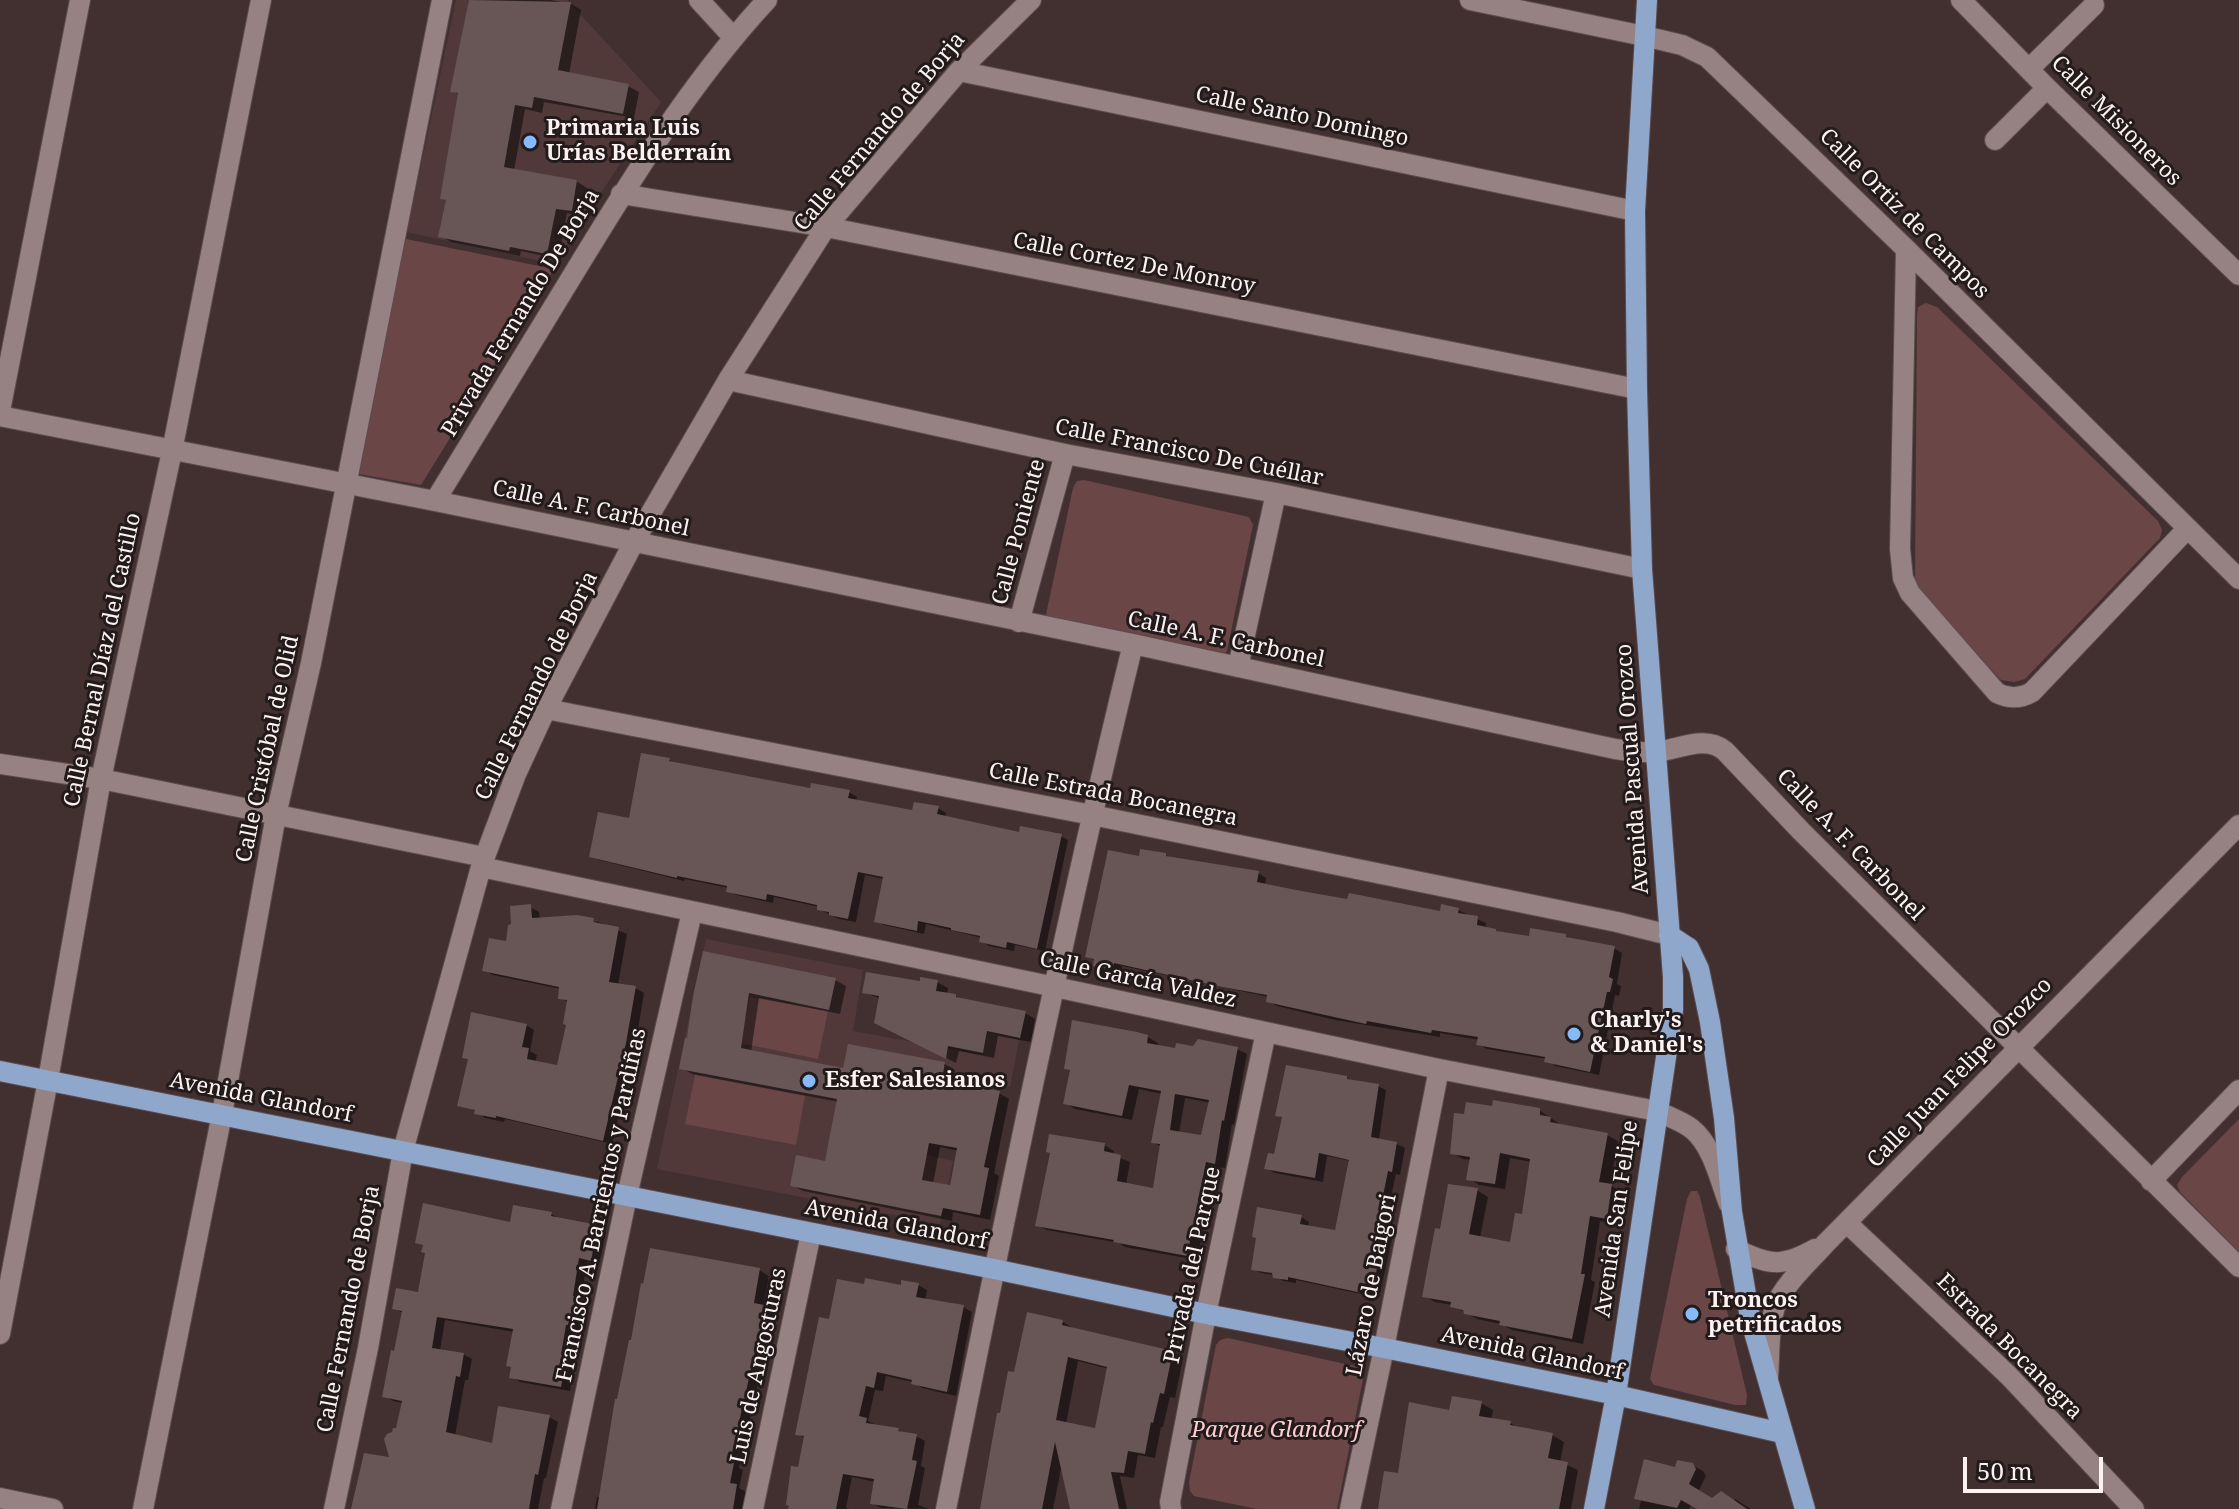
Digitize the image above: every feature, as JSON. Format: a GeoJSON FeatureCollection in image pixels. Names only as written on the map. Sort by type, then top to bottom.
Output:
{"type":"FeatureCollection","features":[{"type":"Feature","properties":{"kind":"main road","name":"Avenida Pascual Orozco"},"geometry":{"type":"LineString","coordinates":[[1647,0],[1635,211],[1637,389],[1642,569],[1669,935]]}},
{"type":"Feature","properties":{"kind":"main road","name":"Avenida San Felipe"},"geometry":{"type":"LineString","coordinates":[[1594,1509],[1616,1395],[1673,1010],[1669,935]]}},
{"type":"Feature","properties":{"kind":"main road"},"geometry":{"type":"LineString","coordinates":[[1669,935],[1689,948],[1699,969],[1724,1118],[1736,1249],[1750,1318],[1805,1509]]}},
{"type":"Feature","properties":{"kind":"main road","name":"Avenida Glandorf"},"geometry":{"type":"LineString","coordinates":[[0,1071],[1616,1395],[1782,1433]]}},
{"type":"Feature","properties":{"kind":"street"},"geometry":{"type":"LineString","coordinates":[[0,414],[80,0]]}},
{"type":"Feature","properties":{"kind":"street","name":"Calle Cristóbal de Olid"},"geometry":{"type":"LineString","coordinates":[[143,1509],[222,1114],[276,815],[311,663],[442,0]]}},
{"type":"Feature","properties":{"kind":"street"},"geometry":{"type":"LineString","coordinates":[[699,0],[733,37]]}},
{"type":"Feature","properties":{"kind":"street","name":"Privada Fernando De Borja"},"geometry":{"type":"LineString","coordinates":[[435,501],[621,194],[733,37],[767,0]]}},
{"type":"Feature","properties":{"kind":"street","name":"Calle Fernando de Borja"},"geometry":{"type":"LineString","coordinates":[[334,1509],[368,1348],[403,1151],[483,862],[516,774],[546,709],[634,542],[728,380],[826,227],[959,71],[1031,0]]}},
{"type":"Feature","properties":{"kind":"street","name":"Calle Ortiz de Campos"},"geometry":{"type":"LineString","coordinates":[[1470,0],[1682,45],[1707,57],[2239,579]]}},
{"type":"Feature","properties":{"kind":"street","name":"Calle Misioneros"},"geometry":{"type":"LineString","coordinates":[[1961,0],[2239,275]]}},
{"type":"Feature","properties":{"kind":"street","name":"Calle Bernal Díaz del Castillo"},"geometry":{"type":"LineString","coordinates":[[0,1334],[101,779],[172,451],[262,2]]}},
{"type":"Feature","properties":{"kind":"street"},"geometry":{"type":"LineString","coordinates":[[2029,69],[2094,5]]}},
{"type":"Feature","properties":{"kind":"street","name":"Calle Santo Domingo"},"geometry":{"type":"LineString","coordinates":[[959,71],[1635,211]]}},
{"type":"Feature","properties":{"kind":"street"},"geometry":{"type":"LineString","coordinates":[[1995,140],[2047,88]]}},
{"type":"Feature","properties":{"kind":"street","name":"Calle Cortez De Monroy"},"geometry":{"type":"LineString","coordinates":[[621,194],[826,227],[1637,389]]}},
{"type":"Feature","properties":{"kind":"street"},"geometry":{"type":"LineString","coordinates":[[1906,249],[1900,549],[1903,578],[1910,593],[1997,693],[2015,698],[2032,692],[2187,529]]}},
{"type":"Feature","properties":{"kind":"street","name":"Calle Francisco De Cuéllar"},"geometry":{"type":"LineString","coordinates":[[728,380],[1065,454],[1276,493],[1642,569]]}},
{"type":"Feature","properties":{"kind":"street","name":"Calle A. F. Carbonel"},"geometry":{"type":"LineString","coordinates":[[0,414],[1133,644],[1615,749],[1657,752],[1705,742],[1720,746],[2017,1048],[2239,1267]]}},
{"type":"Feature","properties":{"kind":"street","name":"Calle Poniente"},"geometry":{"type":"LineString","coordinates":[[1019,622],[1065,454]]}},
{"type":"Feature","properties":{"kind":"street"},"geometry":{"type":"LineString","coordinates":[[1238,667],[1276,493]]}},
{"type":"Feature","properties":{"kind":"street"},"geometry":{"type":"LineString","coordinates":[[946,1509],[994,1269],[1092,815],[1133,644]]}},
{"type":"Feature","properties":{"kind":"street","name":"Calle Estrada Bocanegra"},"geometry":{"type":"LineString","coordinates":[[546,709],[1092,815],[1669,935]]}},
{"type":"Feature","properties":{"kind":"street","name":"Calle García Valdez"},"geometry":{"type":"LineString","coordinates":[[0,764],[101,779],[276,815],[692,912],[1439,1069],[1657,1111],[1695,1131],[1704,1142],[1732,1212]]}},
{"type":"Feature","properties":{"kind":"street","name":"Calle Juan Felipe Orozco"},"geometry":{"type":"LineString","coordinates":[[1767,1381],[1775,1308],[1783,1292],[1826,1243],[2239,825]]}},
{"type":"Feature","properties":{"kind":"street","name":"Francisco A. Barrientos y Pardiñas"},"geometry":{"type":"LineString","coordinates":[[561,1509],[627,1196],[692,912]]}},
{"type":"Feature","properties":{"kind":"street","name":"Privada del Parque"},"geometry":{"type":"LineString","coordinates":[[1171,1509],[1206,1314],[1266,1032]]}},
{"type":"Feature","properties":{"kind":"street","name":"Lázaro de Baigori"},"geometry":{"type":"LineString","coordinates":[[1350,1509],[1439,1069]]}},
{"type":"Feature","properties":{"kind":"street"},"geometry":{"type":"LineString","coordinates":[[2151,1181],[2239,1090]]}},
{"type":"Feature","properties":{"kind":"street","name":"Estrada Bocanegra"},"geometry":{"type":"LineString","coordinates":[[1847,1223],[2009,1376],[2134,1509]]}},
{"type":"Feature","properties":{"kind":"street","name":"Luis de Angosturas"},"geometry":{"type":"LineString","coordinates":[[753,1509],[811,1233]]}},
{"type":"Feature","properties":{"kind":"street"},"geometry":{"type":"LineString","coordinates":[[1736,1249],[1757,1260],[1779,1263],[1791,1261],[1826,1243]]}},
{"type":"Feature","properties":{"kind":"street"},"geometry":{"type":"LineString","coordinates":[[0,1498],[53,1509]]}},
{"type":"Feature","properties":{"kind":"shaded area","name":"Primaria Luis Urías Belderraín"},"geometry":{"type":"Polygon","coordinates":[[[456,0],[567,0],[661,102],[554,264],[407,232],[456,0]]]}},
{"type":"Feature","properties":{"kind":"shaded area","name":"Esfer Salesianos"},"geometry":{"type":"Polygon","coordinates":[[[706,939],[863,970],[853,1031],[983,1055],[988,1032],[1019,1040],[1010,1087],[943,1076],[927,1155],[953,1161],[940,1224],[657,1169],[706,939]]]}},
{"type":"Feature","properties":{"kind":"green space"},"geometry":{"type":"Polygon","coordinates":[[[406,239],[554,269],[421,485],[353,473],[406,239]]]}},
{"type":"Feature","properties":{"kind":"green space"},"geometry":{"type":"Polygon","coordinates":[[[1926,303],[1937,307],[2158,521],[2162,530],[2160,538],[2025,679],[2014,682],[2001,680],[1918,591],[1915,581],[1917,315],[1918,307],[1926,303]]]}},
{"type":"Feature","properties":{"kind":"green space"},"geometry":{"type":"Polygon","coordinates":[[[1084,480],[1249,517],[1253,525],[1227,651],[1223,657],[1045,619],[1073,488],[1077,481],[1084,480]]]}},
{"type":"Feature","properties":{"kind":"green space"},"geometry":{"type":"Polygon","coordinates":[[[750,997],[828,1011],[818,1059],[740,1043],[750,997]]]}},
{"type":"Feature","properties":{"kind":"green space"},"geometry":{"type":"Polygon","coordinates":[[[695,1075],[805,1096],[796,1145],[685,1124],[695,1075]]]}},
{"type":"Feature","properties":{"kind":"green space"},"geometry":{"type":"Polygon","coordinates":[[[2239,1119],[2239,1252],[2180,1192],[2177,1185],[2239,1119]]]}},
{"type":"Feature","properties":{"kind":"green space"},"geometry":{"type":"Polygon","coordinates":[[[1691,1191],[1697,1191],[1700,1197],[1747,1395],[1746,1405],[1654,1385],[1650,1379],[1691,1191]]]}},
{"type":"Feature","properties":{"kind":"green space","name":"Parque Glandorf"},"geometry":{"type":"Polygon","coordinates":[[[1228,1338],[1359,1367],[1363,1373],[1337,1509],[1257,1509],[1194,1496],[1190,1491],[1189,1482],[1216,1345],[1228,1338]]]}},
{"type":"Feature","properties":{"kind":"building"},"geometry":{"type":"Polygon","coordinates":[[[469,0],[571,2],[558,70],[629,84],[623,114],[534,97],[532,108],[515,105],[504,167],[577,180],[572,211],[556,209],[547,254],[510,247],[509,251],[438,237],[446,200],[440,199],[458,93],[450,92],[469,0]]]}},
{"type":"Feature","properties":{"kind":"building"},"geometry":{"type":"Polygon","coordinates":[[[641,753],[810,788],[811,783],[850,790],[848,798],[912,810],[914,802],[939,806],[937,814],[1019,832],[1020,826],[1062,834],[1037,949],[1007,942],[1006,948],[979,942],[980,936],[918,921],[917,931],[874,922],[883,877],[858,872],[848,919],[817,910],[817,905],[767,894],[766,900],[726,892],[727,886],[677,878],[589,857],[598,812],[629,818],[641,753]]]}},
{"type":"Feature","properties":{"kind":"building"},"geometry":{"type":"Polygon","coordinates":[[[1140,849],[1259,871],[1257,882],[1296,890],[1347,899],[1349,893],[1440,911],[1441,904],[1459,908],[1458,913],[1478,916],[1477,925],[1496,931],[1529,936],[1530,928],[1615,946],[1609,977],[1613,979],[1610,992],[1607,992],[1590,1072],[1544,1062],[1545,1057],[1476,1045],[1478,1037],[1432,1030],[1431,1033],[1367,1021],[1366,1024],[1266,1002],[1267,995],[1114,963],[1112,970],[1093,966],[1094,959],[1085,957],[1108,850],[1139,856],[1140,849]]]}},
{"type":"Feature","properties":{"kind":"building"},"geometry":{"type":"Polygon","coordinates":[[[531,904],[532,918],[577,915],[619,927],[609,982],[636,986],[603,1141],[496,1116],[474,1114],[475,1110],[457,1106],[468,1059],[462,1058],[471,1012],[527,1024],[522,1047],[529,1048],[527,1059],[557,1065],[566,1025],[563,1024],[567,1000],[558,999],[559,987],[482,971],[489,938],[506,941],[508,925],[511,924],[510,906],[531,904]]]}},
{"type":"Feature","properties":{"kind":"building"},"geometry":{"type":"Polygon","coordinates":[[[703,951],[836,978],[829,1010],[749,993],[741,1048],[843,1068],[848,1044],[945,1062],[942,1079],[1000,1091],[984,1167],[989,1168],[980,1215],[943,1208],[941,1216],[790,1186],[796,1155],[825,1161],[837,1099],[679,1069],[703,951]],[[929,1143],[922,1180],[950,1185],[957,1148],[929,1143]]]}},
{"type":"Feature","properties":{"kind":"building"},"geometry":{"type":"Polygon","coordinates":[[[866,972],[920,981],[920,977],[938,980],[936,991],[1026,1011],[1020,1038],[987,1031],[983,1053],[948,1046],[946,1059],[874,1023],[879,996],[862,993],[866,972]]]}},
{"type":"Feature","properties":{"kind":"building"},"geometry":{"type":"Polygon","coordinates":[[[1072,1020],[1137,1032],[1148,1035],[1147,1043],[1175,1048],[1176,1043],[1193,1046],[1198,1039],[1238,1047],[1215,1164],[1206,1162],[1187,1256],[1035,1226],[1050,1153],[1046,1152],[1049,1134],[1105,1143],[1104,1151],[1121,1155],[1117,1181],[1153,1188],[1160,1144],[1151,1143],[1161,1091],[1129,1085],[1122,1116],[1063,1104],[1070,1070],[1064,1069],[1072,1020]],[[1175,1094],[1170,1130],[1201,1135],[1209,1100],[1175,1094]]]}},
{"type":"Feature","properties":{"kind":"building"},"geometry":{"type":"Polygon","coordinates":[[[1286,1065],[1379,1084],[1371,1137],[1397,1142],[1376,1231],[1385,1233],[1371,1295],[1288,1277],[1288,1280],[1273,1278],[1272,1273],[1251,1270],[1257,1207],[1302,1215],[1300,1224],[1335,1230],[1349,1160],[1319,1153],[1315,1178],[1264,1169],[1268,1153],[1274,1154],[1282,1117],[1275,1116],[1286,1065]]]}},
{"type":"Feature","properties":{"kind":"building"},"geometry":{"type":"Polygon","coordinates":[[[1493,1100],[1540,1108],[1540,1115],[1551,1117],[1550,1122],[1608,1133],[1599,1182],[1612,1184],[1607,1219],[1590,1216],[1581,1274],[1585,1274],[1572,1339],[1499,1325],[1500,1321],[1464,1314],[1463,1310],[1450,1307],[1451,1302],[1422,1297],[1435,1228],[1440,1229],[1448,1184],[1478,1188],[1469,1234],[1510,1242],[1515,1213],[1522,1214],[1530,1159],[1500,1153],[1495,1184],[1466,1180],[1470,1157],[1450,1154],[1454,1113],[1464,1114],[1466,1102],[1492,1106],[1493,1100]]]}},
{"type":"Feature","properties":{"kind":"building"},"geometry":{"type":"Polygon","coordinates":[[[423,1203],[510,1222],[513,1205],[598,1225],[591,1261],[579,1258],[573,1296],[580,1297],[576,1326],[566,1325],[561,1355],[567,1356],[561,1387],[509,1378],[511,1367],[506,1366],[513,1329],[437,1317],[432,1348],[464,1353],[460,1377],[456,1376],[446,1432],[492,1443],[498,1406],[550,1415],[529,1509],[351,1509],[364,1453],[389,1457],[384,1439],[396,1428],[402,1401],[382,1397],[402,1311],[392,1309],[396,1288],[418,1292],[425,1253],[421,1252],[423,1245],[415,1243],[423,1203]]]}},
{"type":"Feature","properties":{"kind":"building"},"geometry":{"type":"Polygon","coordinates":[[[650,1248],[760,1268],[754,1303],[769,1306],[762,1344],[757,1343],[730,1462],[734,1463],[730,1483],[737,1484],[733,1509],[597,1509],[615,1399],[650,1248]]]}},
{"type":"Feature","properties":{"kind":"building"},"geometry":{"type":"Polygon","coordinates":[[[865,1278],[901,1285],[901,1280],[919,1283],[916,1297],[964,1305],[947,1392],[877,1372],[874,1388],[866,1386],[859,1416],[867,1418],[866,1423],[917,1434],[912,1460],[917,1461],[907,1509],[870,1504],[874,1479],[843,1474],[836,1509],[788,1509],[791,1466],[798,1467],[804,1436],[795,1435],[819,1317],[829,1319],[837,1279],[864,1284],[865,1278]]]}},
{"type":"Feature","properties":{"kind":"building"},"geometry":{"type":"Polygon","coordinates":[[[1027,1312],[1063,1320],[1062,1325],[1173,1351],[1164,1394],[1160,1393],[1151,1422],[1145,1454],[1128,1451],[1124,1473],[1111,1472],[1119,1509],[1070,1509],[1055,1442],[1042,1509],[980,1509],[997,1413],[1000,1413],[1008,1371],[1014,1372],[1027,1312]],[[1068,1357],[1056,1420],[1095,1428],[1107,1367],[1068,1357]]]}},
{"type":"Feature","properties":{"kind":"building"},"geometry":{"type":"Polygon","coordinates":[[[1452,1396],[1482,1401],[1479,1416],[1553,1433],[1548,1458],[1568,1462],[1559,1509],[1378,1509],[1384,1471],[1398,1473],[1409,1402],[1449,1410],[1452,1396]]]}},
{"type":"Feature","properties":{"kind":"building"},"geometry":{"type":"Polygon","coordinates":[[[1644,1459],[1675,1467],[1677,1460],[1693,1463],[1696,1469],[1689,1484],[1712,1498],[1721,1491],[1747,1509],[1697,1509],[1681,1500],[1677,1508],[1634,1499],[1644,1459]]]}},
{"type":"Feature","properties":{"kind":"place","name":"Primaria Luis Urías Belderraín"},"geometry":{"type":"Point","coordinates":[530,142]}},
{"type":"Feature","properties":{"kind":"place","name":"Charly's & Daniel's"},"geometry":{"type":"Point","coordinates":[1574,1034]}},
{"type":"Feature","properties":{"kind":"place","name":"Esfer Salesianos"},"geometry":{"type":"Point","coordinates":[809,1081]}},
{"type":"Feature","properties":{"kind":"place","name":"Troncos petrificados"},"geometry":{"type":"Point","coordinates":[1692,1314]}}]}
